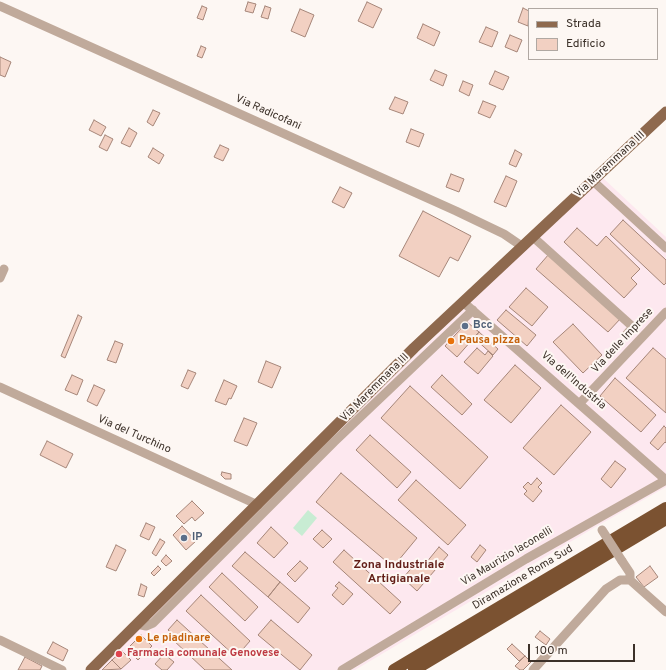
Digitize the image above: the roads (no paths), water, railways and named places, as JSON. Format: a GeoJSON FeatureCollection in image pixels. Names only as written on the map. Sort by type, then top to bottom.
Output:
{"type":"FeatureCollection","features":[{"type":"Feature","properties":{"kind":"highway","name":"Diramazione Roma Sud"},"geometry":{"type":"LineString","coordinates":[[394,670],[666,508]]}},
{"type":"Feature","properties":{"kind":"highway","name":"Diramazione Roma Sud"},"geometry":{"type":"LineString","coordinates":[[414,670],[666,519]]}},
{"type":"Feature","properties":{"kind":"main road","name":"Via Maremmana III"},"geometry":{"type":"LineString","coordinates":[[91,670],[414,348],[594,182],[666,112]]}},
{"type":"Feature","properties":{"kind":"street","name":"Via Radicofani"},"geometry":{"type":"LineString","coordinates":[[0,6],[484,224],[511,238],[523,247]]}},
{"type":"Feature","properties":{"kind":"street"},"geometry":{"type":"LineString","coordinates":[[594,182],[666,248]]}},
{"type":"Feature","properties":{"kind":"street"},"geometry":{"type":"LineString","coordinates":[[533,237],[633,327],[626,335]]}},
{"type":"Feature","properties":{"kind":"street","name":"Via dell'Industria"},"geometry":{"type":"LineString","coordinates":[[464,302],[666,480]]}},
{"type":"Feature","properties":{"kind":"street"},"geometry":{"type":"LineString","coordinates":[[137,624],[146,626],[153,623],[330,446],[473,310]]}},
{"type":"Feature","properties":{"kind":"street","name":"Via delle Imprese"},"geometry":{"type":"LineString","coordinates":[[580,403],[666,312]]}},
{"type":"Feature","properties":{"kind":"street","name":"Via del Turchino"},"geometry":{"type":"LineString","coordinates":[[0,387],[258,505]]}},
{"type":"Feature","properties":{"kind":"street","name":"Via Maurizio Iaconelli"},"geometry":{"type":"LineString","coordinates":[[342,670],[596,519],[666,480]]}},
{"type":"Feature","properties":{"kind":"street"},"geometry":{"type":"LineString","coordinates":[[596,519],[630,573],[630,580]]}},
{"type":"Feature","properties":{"kind":"street"},"geometry":{"type":"LineString","coordinates":[[533,670],[606,589],[620,580],[630,580],[665,610]]}},
{"type":"Feature","properties":{"kind":"street"},"geometry":{"type":"LineString","coordinates":[[0,640],[62,670]]}},
{"type":"Feature","properties":{"kind":"place","name":"Bcc"},"geometry":{"type":"Point","coordinates":[465,326]}},
{"type":"Feature","properties":{"kind":"place","name":"Pausa pizza"},"geometry":{"type":"Point","coordinates":[451,341]}},
{"type":"Feature","properties":{"kind":"place","name":"IP"},"geometry":{"type":"Point","coordinates":[184,538]}},
{"type":"Feature","properties":{"kind":"place","name":"Le piadinare"},"geometry":{"type":"Point","coordinates":[139,639]}},
{"type":"Feature","properties":{"kind":"place","name":"Farmacia comunale Genovese"},"geometry":{"type":"Point","coordinates":[119,654]}},
{"type":"Feature","properties":{"kind":"district","name":"Zona Industriale Artigianale"},"geometry":{"type":"Point","coordinates":[399,573]}}]}
